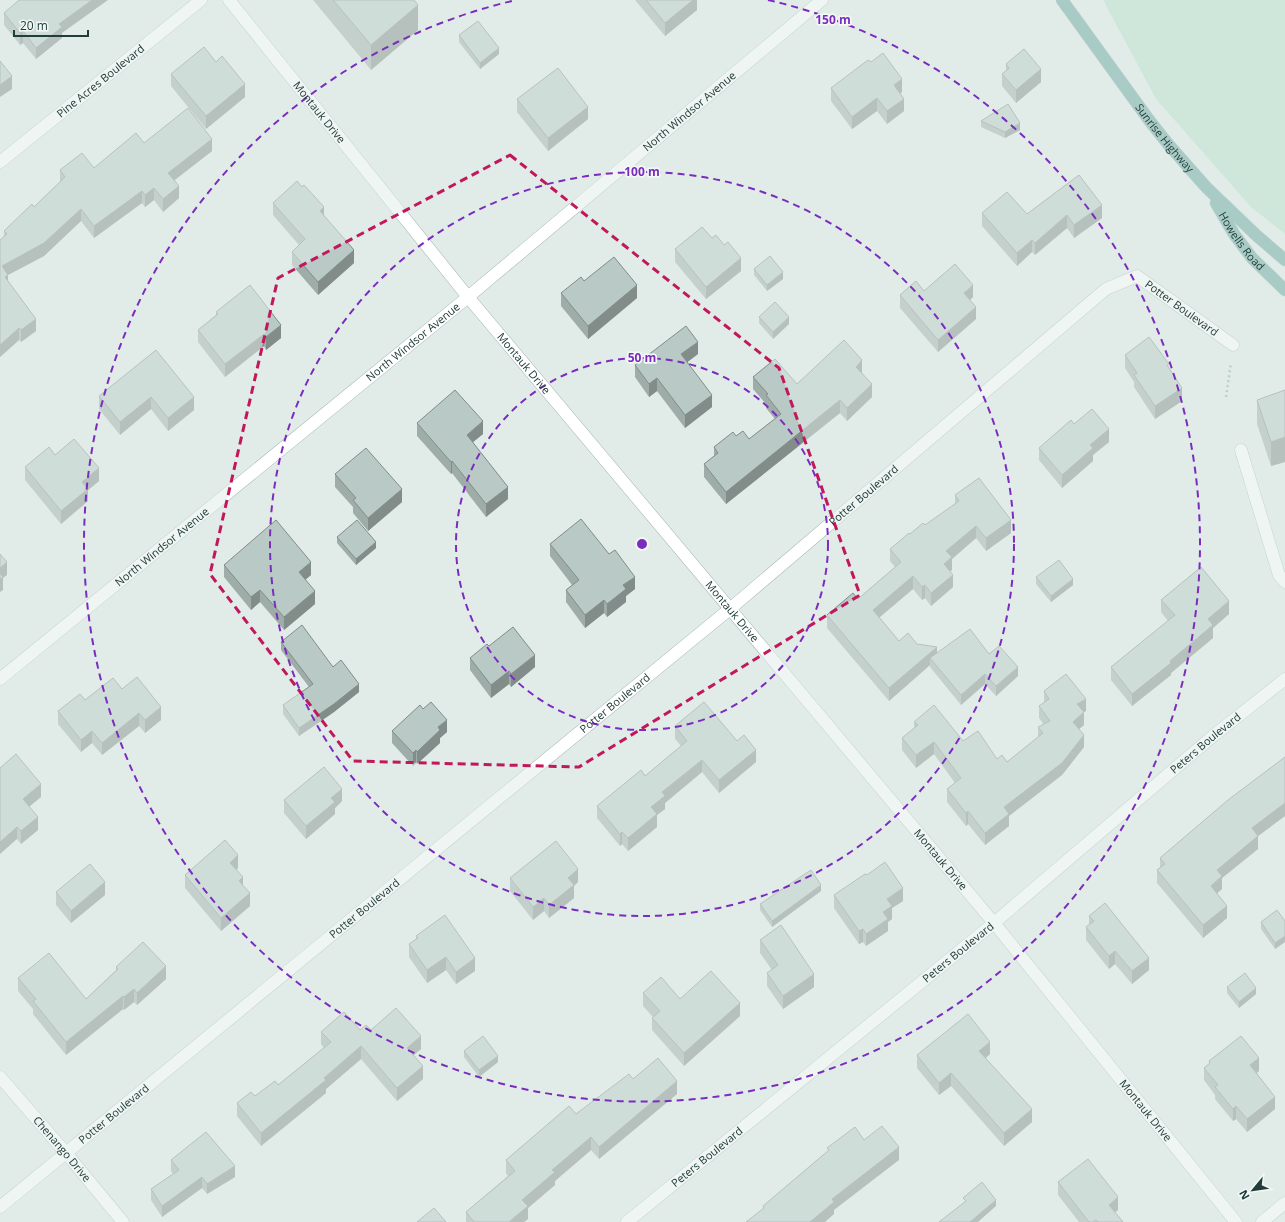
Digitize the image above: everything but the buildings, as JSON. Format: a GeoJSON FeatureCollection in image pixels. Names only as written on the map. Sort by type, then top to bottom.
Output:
{"type":"FeatureCollection","features":[{"type":"Feature","properties":{"kind":"main road","name":"Sunrise Highway"},"geometry":{"type":"LineString","coordinates":[[1062,0],[1149,120],[1206,187],[1256,235],[1285,260]]}},
{"type":"Feature","properties":{"kind":"main road"},"geometry":{"type":"LineString","coordinates":[[1073,0],[1092,41]]}},
{"type":"Feature","properties":{"kind":"main road","name":"Howells Road"},"geometry":{"type":"LineString","coordinates":[[1206,187],[1242,246],[1285,290]]}},
{"type":"Feature","properties":{"kind":"street","name":"Pine Acres Boulevard"},"geometry":{"type":"LineString","coordinates":[[0,162],[201,0]]}},
{"type":"Feature","properties":{"kind":"street","name":"Montauk Drive"},"geometry":{"type":"LineString","coordinates":[[229,0],[468,297],[731,608],[994,923],[1236,1222]]}},
{"type":"Feature","properties":{"kind":"street","name":"North Windsor Avenue"},"geometry":{"type":"LineString","coordinates":[[0,679],[468,297],[822,0]]}},
{"type":"Feature","properties":{"kind":"street","name":"Potter Boulevard"},"geometry":{"type":"LineString","coordinates":[[0,1207],[731,608],[1106,289],[1137,276],[1233,345]]}},
{"type":"Feature","properties":{"kind":"street"},"geometry":{"type":"LineString","coordinates":[[1241,450],[1279,575],[1285,582]]}},
{"type":"Feature","properties":{"kind":"street","name":"Peters Boulevard"},"geometry":{"type":"LineString","coordinates":[[627,1222],[994,923],[1213,736],[1285,679]]}},
{"type":"Feature","properties":{"kind":"street","name":"Chenango Drive"},"geometry":{"type":"LineString","coordinates":[[0,1076],[66,1152],[123,1222]]}},
{"type":"Feature","properties":{"kind":"street"},"geometry":{"type":"LineString","coordinates":[[1262,1222],[1285,1203]]}},
{"type":"Feature","properties":{"kind":"path"},"geometry":{"type":"LineString","coordinates":[[1226,398],[1233,345]]}},
{"type":"Feature","properties":{"kind":"highlighted area"},"geometry":{"type":"Polygon","coordinates":[[[510,155],[779,368],[860,595],[579,767],[353,761],[210,574],[278,278],[510,155]]]}},
{"type":"Feature","properties":{"kind":"green space"},"geometry":{"type":"Polygon","coordinates":[[[1103,0],[1285,0],[1285,234],[1251,207],[1156,99],[1103,0]]]}}]}
